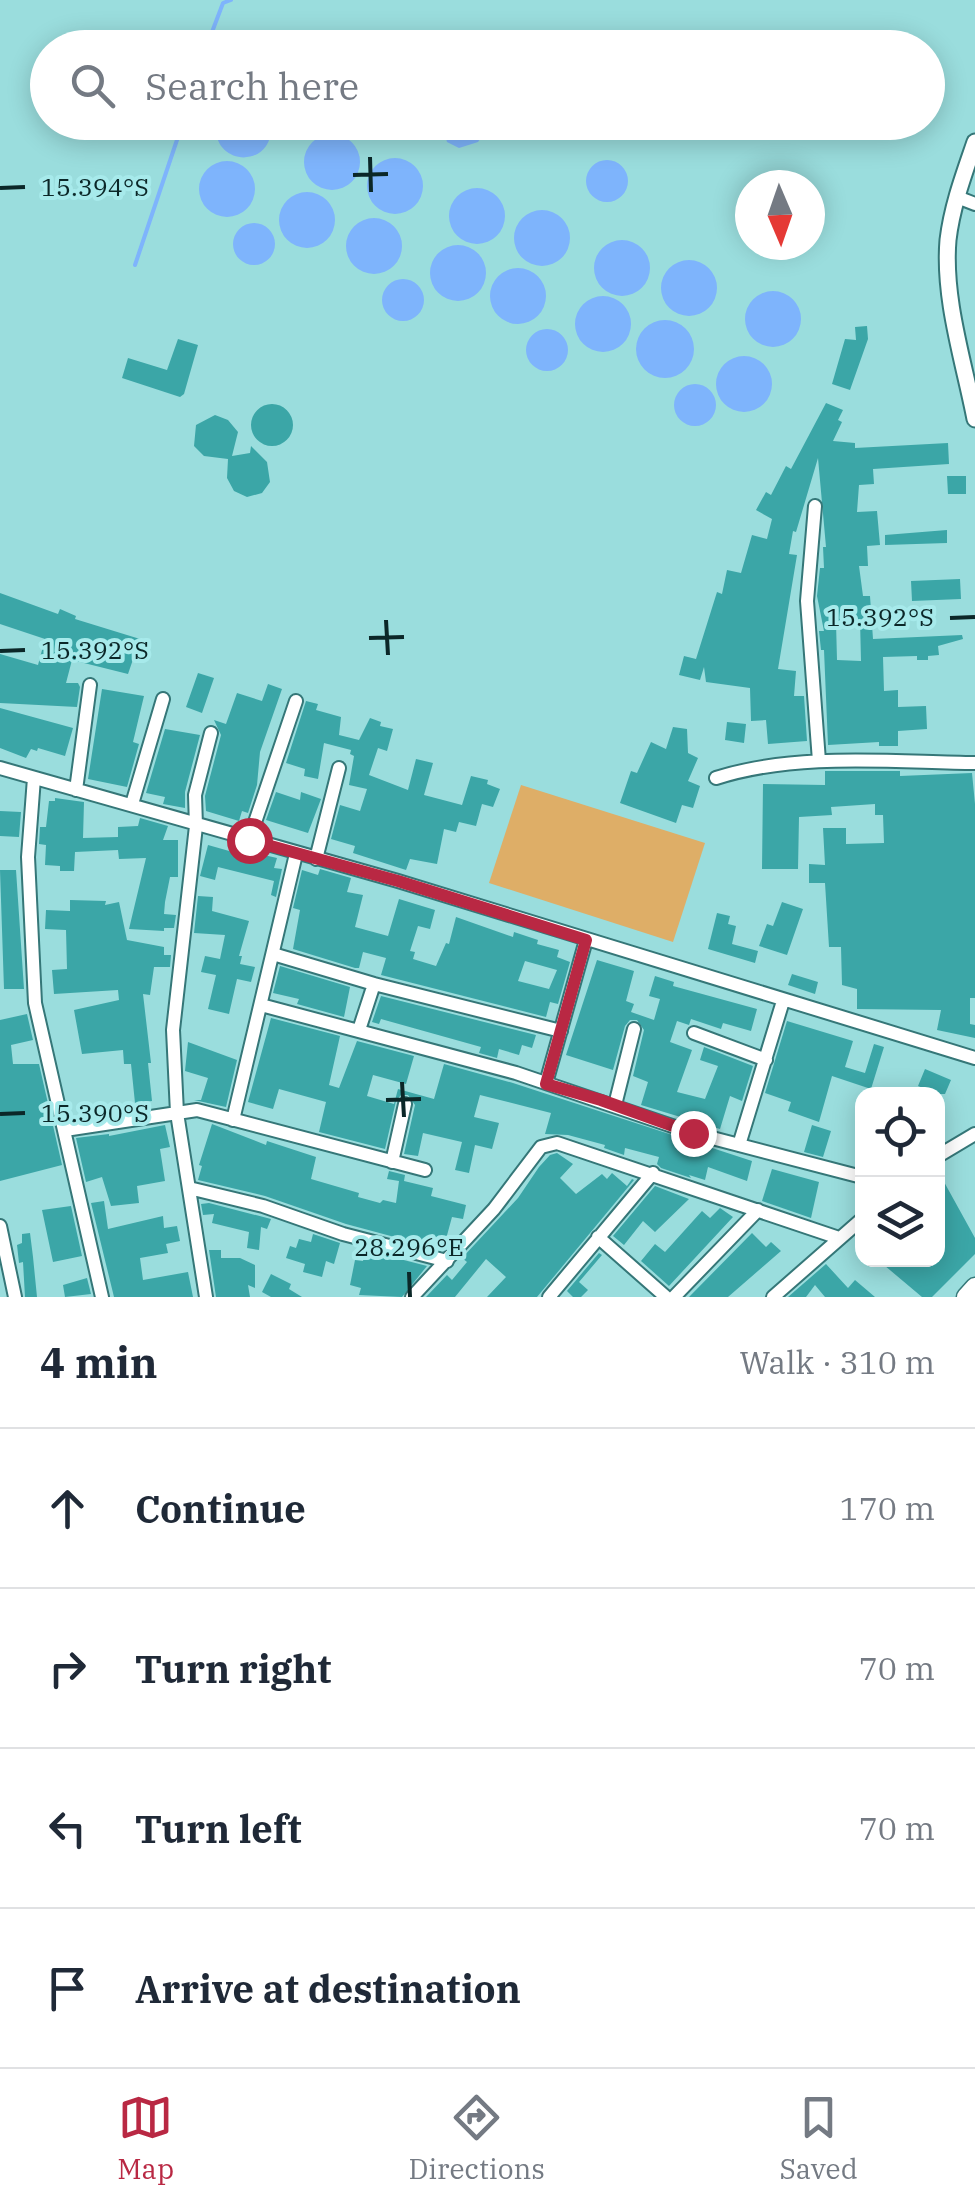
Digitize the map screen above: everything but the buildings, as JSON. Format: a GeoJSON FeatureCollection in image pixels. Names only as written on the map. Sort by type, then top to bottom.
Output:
{"type":"FeatureCollection","features":[{"type":"Feature","properties":{"kind":"main road"},"geometry":{"type":"LineString","coordinates":[[966,1297],[975,1287]]}},
{"type":"Feature","properties":{"kind":"street"},"geometry":{"type":"LineString","coordinates":[[975,142],[957,197],[948,245],[950,287],[975,419]]}},
{"type":"Feature","properties":{"kind":"street"},"geometry":{"type":"LineString","coordinates":[[957,197],[975,204]]}},
{"type":"Feature","properties":{"kind":"street"},"geometry":{"type":"LineString","coordinates":[[815,506],[807,601],[819,761]]}},
{"type":"Feature","properties":{"kind":"street"},"geometry":{"type":"LineString","coordinates":[[76,790],[90,685]]}},
{"type":"Feature","properties":{"kind":"street"},"geometry":{"type":"LineString","coordinates":[[132,804],[163,699]]}},
{"type":"Feature","properties":{"kind":"street"},"geometry":{"type":"LineString","coordinates":[[249,840],[296,700]]}},
{"type":"Feature","properties":{"kind":"street"},"geometry":{"type":"LineString","coordinates":[[206,1297],[178,1112],[173,1030],[196,826],[195,795],[211,734]]}},
{"type":"Feature","properties":{"kind":"street"},"geometry":{"type":"LineString","coordinates":[[716,778],[748,768],[819,761],[975,763]]}},
{"type":"Feature","properties":{"kind":"street"},"geometry":{"type":"LineString","coordinates":[[0,768],[132,804],[975,1058]]}},
{"type":"Feature","properties":{"kind":"street"},"geometry":{"type":"LineString","coordinates":[[316,859],[339,768]]}},
{"type":"Feature","properties":{"kind":"street"},"geometry":{"type":"LineString","coordinates":[[34,778],[28,857],[35,1003],[102,1297]]}},
{"type":"Feature","properties":{"kind":"street"},"geometry":{"type":"LineString","coordinates":[[233,1120],[296,854]]}},
{"type":"Feature","properties":{"kind":"street"},"geometry":{"type":"LineString","coordinates":[[546,1084],[586,940]]}},
{"type":"Feature","properties":{"kind":"street"},"geometry":{"type":"LineString","coordinates":[[273,954],[560,1031]]}},
{"type":"Feature","properties":{"kind":"street"},"geometry":{"type":"LineString","coordinates":[[359,1030],[374,984]]}},
{"type":"Feature","properties":{"kind":"street"},"geometry":{"type":"LineString","coordinates":[[738,1145],[784,1001]]}},
{"type":"Feature","properties":{"kind":"street"},"geometry":{"type":"LineString","coordinates":[[262,1004],[546,1084],[693,1133],[855,1175]]}},
{"type":"Feature","properties":{"kind":"street"},"geometry":{"type":"LineString","coordinates":[[615,1105],[634,1029]]}},
{"type":"Feature","properties":{"kind":"street"},"geometry":{"type":"LineString","coordinates":[[694,1033],[766,1060]]}},
{"type":"Feature","properties":{"kind":"street"},"geometry":{"type":"LineString","coordinates":[[392,1162],[404,1104]]}},
{"type":"Feature","properties":{"kind":"street"},"geometry":{"type":"LineString","coordinates":[[64,1130],[197,1110],[425,1170]]}},
{"type":"Feature","properties":{"kind":"street"},"geometry":{"type":"LineString","coordinates":[[945,1152],[975,1134]]}},
{"type":"Feature","properties":{"kind":"street"},"geometry":{"type":"LineString","coordinates":[[412,1297],[494,1209],[540,1147],[557,1142],[840,1238]]}},
{"type":"Feature","properties":{"kind":"street"},"geometry":{"type":"LineString","coordinates":[[549,1297],[653,1174]]}},
{"type":"Feature","properties":{"kind":"street"},"geometry":{"type":"LineString","coordinates":[[189,1188],[263,1206],[343,1234],[447,1262]]}},
{"type":"Feature","properties":{"kind":"street"},"geometry":{"type":"LineString","coordinates":[[674,1297],[758,1210]]}},
{"type":"Feature","properties":{"kind":"street"},"geometry":{"type":"LineString","coordinates":[[773,1297],[855,1224]]}},
{"type":"Feature","properties":{"kind":"street"},"geometry":{"type":"LineString","coordinates":[[0,1226],[15,1297]]}},
{"type":"Feature","properties":{"kind":"street"},"geometry":{"type":"LineString","coordinates":[[598,1238],[666,1297]]}},
{"type":"Feature","properties":{"kind":"shaded area"},"geometry":{"type":"Polygon","coordinates":[[[521,785],[705,843],[673,942],[489,883],[521,785]]]}},
{"type":"Feature","properties":{"kind":"water"},"geometry":{"type":"Polygon","coordinates":[[[218,140],[269,140],[264,149],[244,157],[223,149],[218,140]]]}},
{"type":"Feature","properties":{"kind":"water"},"geometry":{"type":"Polygon","coordinates":[[[315,140],[349,140],[358,151],[358,173],[343,188],[321,188],[306,173],[306,151],[315,140]]]}},
{"type":"Feature","properties":{"kind":"water"},"geometry":{"type":"Polygon","coordinates":[[[446,140],[479,140],[459,148],[446,140]]]}},
{"type":"Feature","properties":{"kind":"water"},"geometry":{"type":"Polygon","coordinates":[[[395,158],[415,166],[423,186],[415,206],[395,214],[375,206],[367,186],[375,166],[395,158]]]}},
{"type":"Feature","properties":{"kind":"water"},"geometry":{"type":"Polygon","coordinates":[[[607,160],[622,166],[628,181],[622,196],[607,202],[592,196],[586,181],[592,166],[607,160]]]}},
{"type":"Feature","properties":{"kind":"water"},"geometry":{"type":"Polygon","coordinates":[[[227,161],[247,169],[255,189],[247,209],[227,217],[207,209],[199,189],[207,169],[227,161]]]}},
{"type":"Feature","properties":{"kind":"water"},"geometry":{"type":"Polygon","coordinates":[[[477,188],[497,196],[505,216],[497,236],[477,244],[457,236],[449,216],[457,196],[477,188]]]}},
{"type":"Feature","properties":{"kind":"water"},"geometry":{"type":"Polygon","coordinates":[[[307,192],[327,200],[335,220],[327,240],[307,248],[287,240],[279,220],[287,200],[307,192]]]}},
{"type":"Feature","properties":{"kind":"water"},"geometry":{"type":"Polygon","coordinates":[[[542,210],[562,218],[570,238],[562,258],[542,266],[522,258],[514,238],[522,218],[542,210]]]}},
{"type":"Feature","properties":{"kind":"water"},"geometry":{"type":"Polygon","coordinates":[[[374,218],[394,226],[402,246],[394,266],[374,274],[354,266],[346,246],[354,226],[374,218]]]}},
{"type":"Feature","properties":{"kind":"water"},"geometry":{"type":"Polygon","coordinates":[[[254,223],[269,229],[275,244],[269,259],[254,265],[239,259],[233,244],[239,229],[254,223]]]}},
{"type":"Feature","properties":{"kind":"water"},"geometry":{"type":"Polygon","coordinates":[[[622,240],[642,248],[650,268],[642,288],[622,296],[602,288],[594,268],[602,248],[622,240]]]}},
{"type":"Feature","properties":{"kind":"water"},"geometry":{"type":"Polygon","coordinates":[[[458,245],[478,253],[486,273],[478,293],[458,301],[438,293],[430,273],[438,253],[458,245]]]}},
{"type":"Feature","properties":{"kind":"water"},"geometry":{"type":"Polygon","coordinates":[[[689,260],[709,268],[717,288],[709,308],[689,316],[669,308],[661,288],[669,268],[689,260]]]}},
{"type":"Feature","properties":{"kind":"water"},"geometry":{"type":"Polygon","coordinates":[[[518,268],[538,276],[546,296],[538,316],[518,324],[498,316],[490,296],[498,276],[518,268]]]}},
{"type":"Feature","properties":{"kind":"water"},"geometry":{"type":"Polygon","coordinates":[[[403,279],[418,285],[424,300],[418,315],[403,321],[388,315],[382,300],[388,285],[403,279]]]}},
{"type":"Feature","properties":{"kind":"water"},"geometry":{"type":"Polygon","coordinates":[[[773,291],[793,299],[801,319],[793,339],[773,347],[753,339],[745,319],[753,299],[773,291]]]}},
{"type":"Feature","properties":{"kind":"water"},"geometry":{"type":"Polygon","coordinates":[[[603,296],[623,304],[631,324],[623,344],[603,352],[583,344],[575,324],[583,304],[603,296]]]}},
{"type":"Feature","properties":{"kind":"water"},"geometry":{"type":"Polygon","coordinates":[[[665,320],[685,329],[694,349],[685,369],[665,378],[645,369],[636,349],[645,329],[665,320]]]}},
{"type":"Feature","properties":{"kind":"water"},"geometry":{"type":"Polygon","coordinates":[[[547,329],[562,335],[568,350],[562,365],[547,371],[532,365],[526,350],[532,335],[547,329]]]}},
{"type":"Feature","properties":{"kind":"water"},"geometry":{"type":"Polygon","coordinates":[[[744,356],[764,364],[772,384],[764,404],[744,412],[724,404],[716,384],[724,364],[744,356]]]}},
{"type":"Feature","properties":{"kind":"water"},"geometry":{"type":"Polygon","coordinates":[[[695,384],[710,390],[716,405],[710,420],[695,426],[680,420],[674,405],[680,390],[695,384]]]}},
{"type":"Feature","properties":{"kind":"waterway"},"geometry":{"type":"LineString","coordinates":[[213,30],[223,3],[231,0]]}},
{"type":"Feature","properties":{"kind":"waterway"},"geometry":{"type":"LineString","coordinates":[[135,265],[177,140]]}},
{"type":"Feature","properties":{"kind":"route"},"geometry":{"type":"LineString","coordinates":[[249,840],[398,881],[586,940],[546,1084],[693,1133]]}}]}
